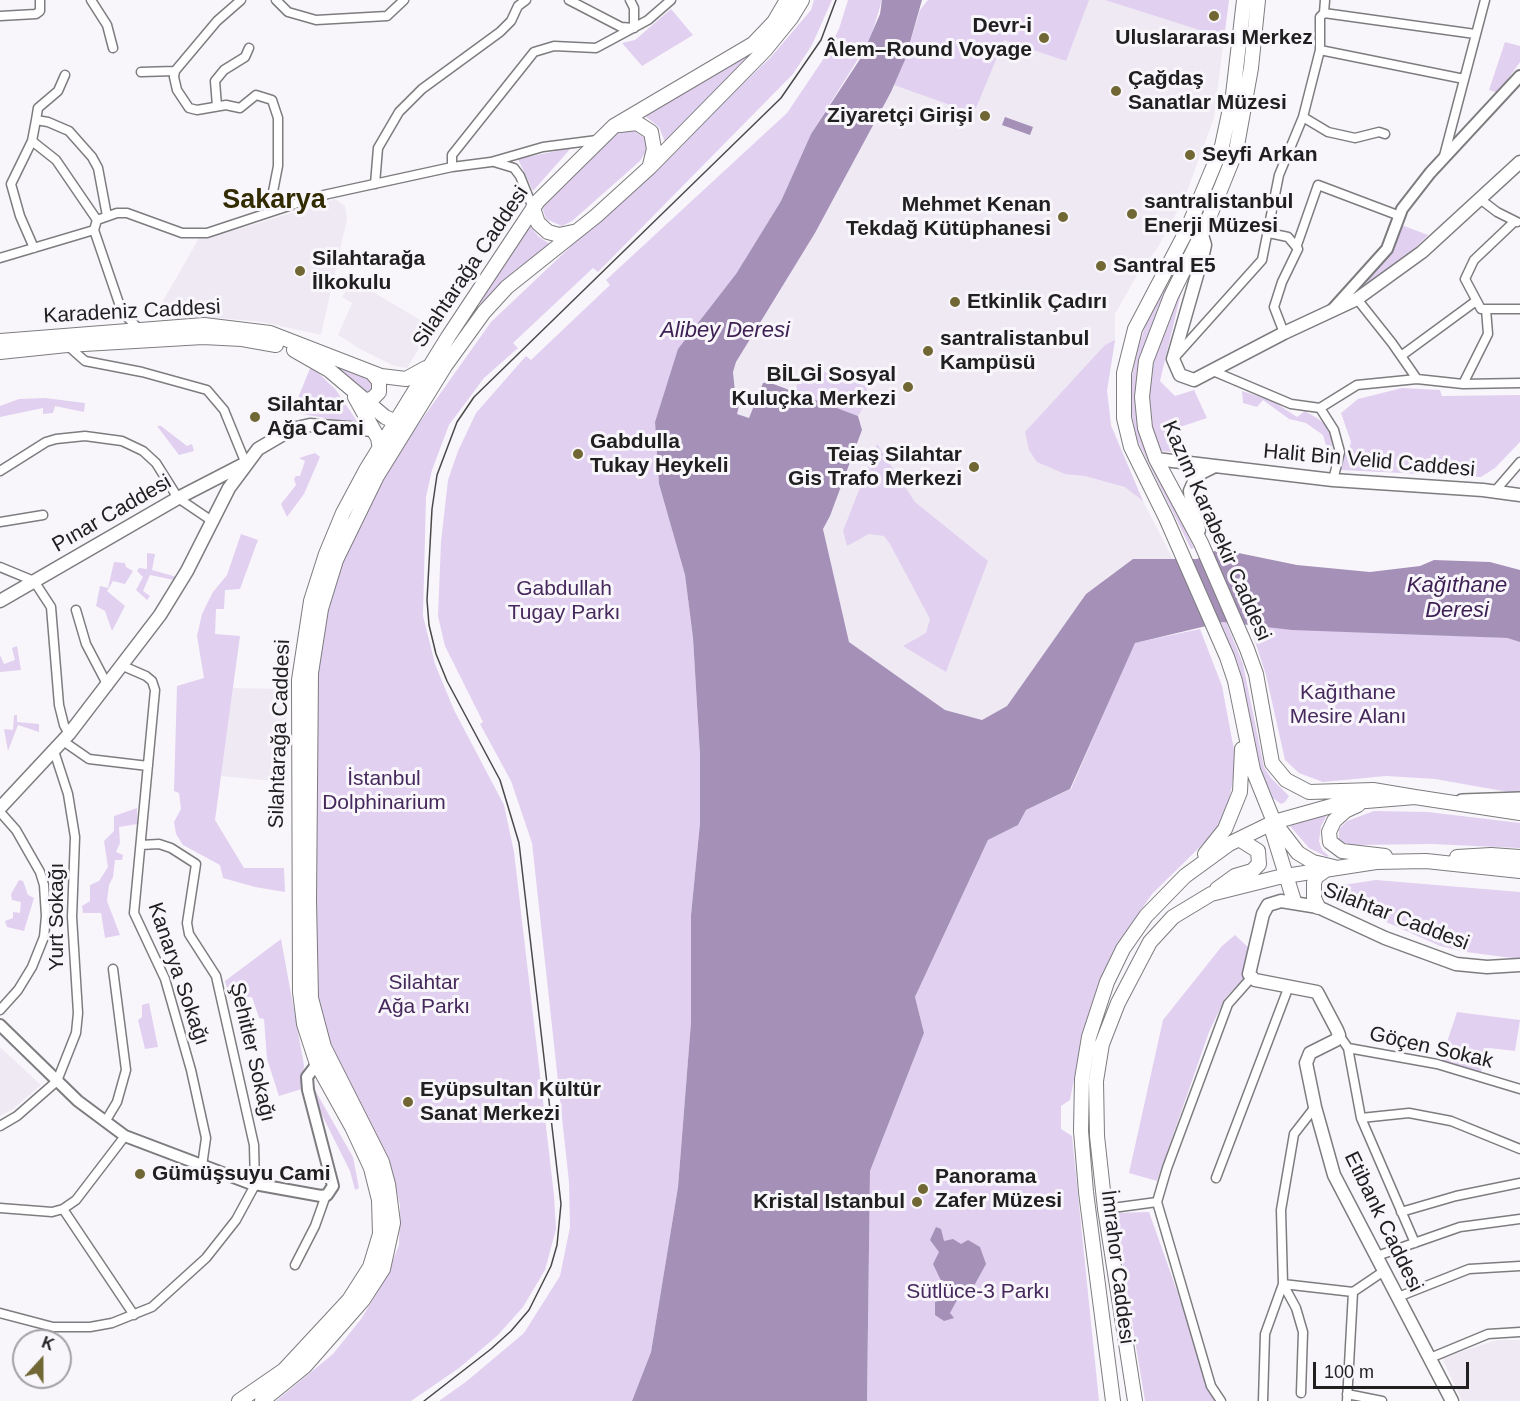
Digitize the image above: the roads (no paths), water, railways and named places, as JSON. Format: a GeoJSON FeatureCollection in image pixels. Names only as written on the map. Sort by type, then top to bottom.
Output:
{"type":"FeatureCollection","features":[{"type":"Feature","properties":{"kind":"highway"},"geometry":{"type":"LineString","coordinates":[[1462,802],[1520,800]]}},
{"type":"Feature","properties":{"kind":"main road","name":"Silahtarağa Caddesi"},"geometry":{"type":"LineString","coordinates":[[239,1401],[284,1370],[323,1330],[363,1280],[378,1244],[381,1219],[371,1168],[352,1127],[317,1064],[304,1023],[300,992],[297,756],[300,663],[311,601],[321,567],[351,497],[395,423],[533,208],[597,140],[614,126],[748,48],[774,22],[788,0]]}},
{"type":"Feature","properties":{"kind":"main road","name":"Silahtarağa Caddesi"},"geometry":{"type":"LineString","coordinates":[[262,1401],[305,1366],[363,1300],[383,1269],[391,1240],[392,1205],[381,1162],[329,1058],[314,1013],[309,933],[309,712],[315,638],[336,560],[368,492],[462,340],[484,312],[507,287],[596,216],[650,167],[765,50],[787,25],[802,0]]}},
{"type":"Feature","properties":{"kind":"main road","name":"Kazım Karabekir Caddesi"},"geometry":{"type":"LineString","coordinates":[[1244,0],[1228,123],[1216,166],[1187,230],[1135,329],[1122,388],[1126,432],[1131,447],[1217,634],[1234,681],[1255,776],[1274,822]]}},
{"type":"Feature","properties":{"kind":"main road","name":"Kazım Karabekir Caddesi"},"geometry":{"type":"LineString","coordinates":[[1258,0],[1241,133],[1230,170],[1202,235],[1171,296],[1146,361],[1143,417],[1149,443],[1156,459],[1201,543],[1243,638],[1256,674],[1270,756],[1286,780],[1309,792],[1373,790],[1415,797]]}},
{"type":"Feature","properties":{"kind":"main road"},"geometry":{"type":"LineString","coordinates":[[614,126],[637,123],[651,132],[654,149],[650,167]]}},
{"type":"Feature","properties":{"kind":"main road"},"geometry":{"type":"LineString","coordinates":[[1187,230],[1202,235],[1205,245],[1173,359],[1180,375],[1194,380],[1332,309],[1357,299],[1422,252],[1520,162]]}},
{"type":"Feature","properties":{"kind":"main road"},"geometry":{"type":"LineString","coordinates":[[533,208],[538,223],[548,232],[559,235],[575,231]]}},
{"type":"Feature","properties":{"kind":"main road","name":"Karadeniz Caddesi"},"geometry":{"type":"LineString","coordinates":[[0,341],[204,325],[259,331],[290,339],[373,374],[406,379],[433,363]]}},
{"type":"Feature","properties":{"kind":"main road","name":"Karadeniz Caddesi"},"geometry":{"type":"LineString","coordinates":[[0,352],[67,345],[203,337],[261,341],[310,357],[329,370],[358,397],[395,423]]}},
{"type":"Feature","properties":{"kind":"main road"},"geometry":{"type":"LineString","coordinates":[[373,374],[379,381],[379,392],[373,398],[358,397],[380,448]]}},
{"type":"Feature","properties":{"kind":"main road"},"geometry":{"type":"LineString","coordinates":[[395,423],[402,425],[410,422]]}},
{"type":"Feature","properties":{"kind":"main road"},"geometry":{"type":"LineString","coordinates":[[0,810],[62,742],[108,686],[166,606],[229,488],[258,449],[292,429],[310,425],[373,430]]}},
{"type":"Feature","properties":{"kind":"main road","name":"Halit Bin Velid Caddesi"},"geometry":{"type":"LineString","coordinates":[[1156,459],[1333,480],[1494,491],[1520,495]]}},
{"type":"Feature","properties":{"kind":"main road","name":"Pınar Caddesi"},"geometry":{"type":"LineString","coordinates":[[1,600],[178,498],[246,464]]}},
{"type":"Feature","properties":{"kind":"main road"},"geometry":{"type":"LineString","coordinates":[[1201,543],[1190,491],[1201,471],[1215,466]]}},
{"type":"Feature","properties":{"kind":"main road"},"geometry":{"type":"LineString","coordinates":[[1185,876],[1215,845],[1229,819],[1240,792],[1245,736]]}},
{"type":"Feature","properties":{"kind":"main road","name":"İmrahor Caddesi"},"geometry":{"type":"LineString","coordinates":[[1113,1401],[1086,1192],[1081,1131],[1082,1079],[1089,1037],[1107,982],[1123,949],[1146,916],[1185,876],[1239,839],[1274,822],[1323,807],[1374,799],[1415,797],[1462,802],[1520,813]]}},
{"type":"Feature","properties":{"kind":"main road"},"geometry":{"type":"LineString","coordinates":[[1374,799],[1351,808],[1334,821],[1328,837],[1333,846],[1342,851],[1426,861],[1491,855],[1520,857]]}},
{"type":"Feature","properties":{"kind":"main road"},"geometry":{"type":"LineString","coordinates":[[1274,822],[1299,853],[1313,862],[1330,868]]}},
{"type":"Feature","properties":{"kind":"main road"},"geometry":{"type":"LineString","coordinates":[[1274,822],[1272,830],[1294,901],[1281,900],[1268,905],[1261,922],[1251,978],[1317,992],[1339,1035]]}},
{"type":"Feature","properties":{"kind":"main road"},"geometry":{"type":"LineString","coordinates":[[1211,894],[1235,876],[1252,871],[1259,864],[1258,851],[1239,839]]}},
{"type":"Feature","properties":{"kind":"main road","name":"İmrahor Caddesi"},"geometry":{"type":"LineString","coordinates":[[1135,1401],[1105,1209],[1097,1136],[1096,1081],[1102,1044],[1118,1003],[1150,942],[1173,917],[1211,894],[1288,876],[1376,862],[1426,861],[1520,871]]}},
{"type":"Feature","properties":{"kind":"main road"},"geometry":{"type":"LineString","coordinates":[[1318,907],[1314,898],[1314,883],[1316,877],[1330,868]]}},
{"type":"Feature","properties":{"kind":"main road"},"geometry":{"type":"LineString","coordinates":[[1497,869],[1520,882]]}},
{"type":"Feature","properties":{"kind":"main road","name":"Silahtar Caddesi"},"geometry":{"type":"LineString","coordinates":[[1294,901],[1318,907],[1385,938],[1456,964],[1487,967],[1520,965]]}},
{"type":"Feature","properties":{"kind":"main road","name":"Etibank Caddesi"},"geometry":{"type":"LineString","coordinates":[[1339,1035],[1336,1040],[1310,1053],[1307,1074],[1334,1175],[1452,1401]]}},
{"type":"Feature","properties":{"kind":"street"},"geometry":{"type":"LineString","coordinates":[[40,0],[40,10]]}},
{"type":"Feature","properties":{"kind":"street"},"geometry":{"type":"LineString","coordinates":[[0,16],[25,16],[40,10],[47,0]]}},
{"type":"Feature","properties":{"kind":"street"},"geometry":{"type":"LineString","coordinates":[[91,0],[107,26],[113,48]]}},
{"type":"Feature","properties":{"kind":"street"},"geometry":{"type":"LineString","coordinates":[[241,0],[226,11],[175,71],[177,90],[189,108],[197,110],[217,106],[240,108],[256,95],[262,94],[276,105],[278,166],[269,212]]}},
{"type":"Feature","properties":{"kind":"street"},"geometry":{"type":"LineString","coordinates":[[276,0],[288,12],[316,20],[387,16],[404,0]]}},
{"type":"Feature","properties":{"kind":"street"},"geometry":{"type":"LineString","coordinates":[[375,184],[378,148],[399,112],[430,82],[500,32],[511,21],[518,6],[526,0]]}},
{"type":"Feature","properties":{"kind":"street"},"geometry":{"type":"LineString","coordinates":[[569,0],[621,27],[634,28]]}},
{"type":"Feature","properties":{"kind":"street"},"geometry":{"type":"LineString","coordinates":[[630,0],[634,8],[634,28]]}},
{"type":"Feature","properties":{"kind":"street"},"geometry":{"type":"LineString","coordinates":[[452,167],[452,154],[534,52],[554,46],[596,48],[634,28],[672,0]]}},
{"type":"Feature","properties":{"kind":"street"},"geometry":{"type":"LineString","coordinates":[[1173,359],[1262,260],[1279,175],[1304,117],[1320,50],[1320,17],[1324,13],[1325,0]]}},
{"type":"Feature","properties":{"kind":"street"},"geometry":{"type":"LineString","coordinates":[[1443,159],[1485,1],[1475,0]]}},
{"type":"Feature","properties":{"kind":"street"},"geometry":{"type":"LineString","coordinates":[[1324,13],[1475,34]]}},
{"type":"Feature","properties":{"kind":"street"},"geometry":{"type":"LineString","coordinates":[[217,106],[215,81],[224,70],[245,57],[249,48]]}},
{"type":"Feature","properties":{"kind":"street"},"geometry":{"type":"LineString","coordinates":[[1320,50],[1464,79]]}},
{"type":"Feature","properties":{"kind":"street"},"geometry":{"type":"LineString","coordinates":[[141,72],[175,71]]}},
{"type":"Feature","properties":{"kind":"street"},"geometry":{"type":"LineString","coordinates":[[34,248],[14,200],[11,184],[32,141],[38,108],[58,91],[65,75]]}},
{"type":"Feature","properties":{"kind":"street"},"geometry":{"type":"LineString","coordinates":[[1332,309],[1387,249],[1400,216],[1443,159],[1520,76]]}},
{"type":"Feature","properties":{"kind":"street"},"geometry":{"type":"LineString","coordinates":[[1304,117],[1329,132],[1355,138],[1379,132],[1385,134]]}},
{"type":"Feature","properties":{"kind":"street"},"geometry":{"type":"LineString","coordinates":[[36,120],[48,122],[69,131],[92,157],[98,168],[107,216]]}},
{"type":"Feature","properties":{"kind":"street"},"geometry":{"type":"LineString","coordinates":[[97,220],[127,213],[182,233],[207,233],[319,196],[452,167],[490,162],[543,147],[597,140]]}},
{"type":"Feature","properties":{"kind":"street"},"geometry":{"type":"LineString","coordinates":[[32,141],[56,160],[97,220]]}},
{"type":"Feature","properties":{"kind":"street"},"geometry":{"type":"LineString","coordinates":[[490,162],[503,163],[514,168],[520,176],[533,208]]}},
{"type":"Feature","properties":{"kind":"street"},"geometry":{"type":"LineString","coordinates":[[1284,333],[1274,307],[1282,282],[1294,262],[1297,245],[1318,185],[1400,216]]}},
{"type":"Feature","properties":{"kind":"street"},"geometry":{"type":"LineString","coordinates":[[1480,198],[1517,222],[1474,260],[1465,279],[1481,309],[1520,309]]}},
{"type":"Feature","properties":{"kind":"street"},"geometry":{"type":"LineString","coordinates":[[97,220],[94,230],[122,312],[122,320],[112,332]]}},
{"type":"Feature","properties":{"kind":"street"},"geometry":{"type":"LineString","coordinates":[[0,258],[94,230]]}},
{"type":"Feature","properties":{"kind":"street"},"geometry":{"type":"LineString","coordinates":[[1269,233],[1288,237],[1297,245]]}},
{"type":"Feature","properties":{"kind":"street"},"geometry":{"type":"LineString","coordinates":[[1357,299],[1417,379]]}},
{"type":"Feature","properties":{"kind":"street"},"geometry":{"type":"LineString","coordinates":[[1401,356],[1476,301]]}},
{"type":"Feature","properties":{"kind":"street"},"geometry":{"type":"LineString","coordinates":[[1463,384],[1488,334],[1486,309]]}},
{"type":"Feature","properties":{"kind":"street"},"geometry":{"type":"LineString","coordinates":[[122,312],[133,325],[140,329]]}},
{"type":"Feature","properties":{"kind":"street"},"geometry":{"type":"LineString","coordinates":[[67,345],[85,361],[142,372],[207,390],[224,410],[246,464]]}},
{"type":"Feature","properties":{"kind":"street"},"geometry":{"type":"LineString","coordinates":[[1213,371],[1291,404],[1320,408],[1357,385],[1417,379],[1463,384],[1520,383]]}},
{"type":"Feature","properties":{"kind":"street"},"geometry":{"type":"LineString","coordinates":[[1320,408],[1334,430],[1340,452],[1333,480]]}},
{"type":"Feature","properties":{"kind":"street"},"geometry":{"type":"LineString","coordinates":[[0,471],[46,442],[85,436],[115,440],[133,445],[149,457],[178,498],[212,521]]}},
{"type":"Feature","properties":{"kind":"street"},"geometry":{"type":"LineString","coordinates":[[1494,491],[1520,462]]}},
{"type":"Feature","properties":{"kind":"street"},"geometry":{"type":"LineString","coordinates":[[0,522],[19,517],[43,515]]}},
{"type":"Feature","properties":{"kind":"street"},"geometry":{"type":"LineString","coordinates":[[0,567],[34,581]]}},
{"type":"Feature","properties":{"kind":"street","name":"Yurt Sokağı"},"geometry":{"type":"LineString","coordinates":[[34,581],[51,606],[62,742],[74,827],[75,880],[72,917],[78,1013],[76,1033],[57,1081]]}},
{"type":"Feature","properties":{"kind":"street"},"geometry":{"type":"LineString","coordinates":[[76,610],[86,644],[108,686]]}},
{"type":"Feature","properties":{"kind":"street","name":"Kanarya Sokağı"},"geometry":{"type":"LineString","coordinates":[[123,666],[146,676],[152,681],[155,690],[134,913],[165,979],[192,1070],[206,1138],[202,1166]]}},
{"type":"Feature","properties":{"kind":"street"},"geometry":{"type":"LineString","coordinates":[[62,742],[89,759],[148,766]]}},
{"type":"Feature","properties":{"kind":"street"},"geometry":{"type":"LineString","coordinates":[[0,810],[16,830],[40,872],[44,885],[46,916],[44,937],[32,967],[18,990],[0,1010]]}},
{"type":"Feature","properties":{"kind":"street","name":"Şehitler Sokağı"},"geometry":{"type":"LineString","coordinates":[[141,845],[159,844],[171,848],[190,858],[196,864],[187,923],[189,934],[216,976],[254,1145],[255,1185]]}},
{"type":"Feature","properties":{"kind":"street"},"geometry":{"type":"LineString","coordinates":[[105,1122],[117,1102],[126,1070],[112,969]]}},
{"type":"Feature","properties":{"kind":"street"},"geometry":{"type":"LineString","coordinates":[[1221,1401],[1211,1386],[1157,1202],[1167,1168],[1228,1004],[1251,978]]}},
{"type":"Feature","properties":{"kind":"street"},"geometry":{"type":"LineString","coordinates":[[1216,1178],[1289,986]]}},
{"type":"Feature","properties":{"kind":"street"},"geometry":{"type":"LineString","coordinates":[[0,1025],[57,1081],[125,1137],[255,1185],[326,1195]]}},
{"type":"Feature","properties":{"kind":"street","name":"Göçen Sokak"},"geometry":{"type":"LineString","coordinates":[[1339,1035],[1348,1048],[1437,1064],[1520,1089]]}},
{"type":"Feature","properties":{"kind":"street"},"geometry":{"type":"LineString","coordinates":[[1348,1048],[1361,1119],[1415,1243]]}},
{"type":"Feature","properties":{"kind":"street"},"geometry":{"type":"LineString","coordinates":[[296,1265],[315,1226],[326,1195],[331,1191],[333,1181],[308,1090],[307,1077],[317,1064]]}},
{"type":"Feature","properties":{"kind":"street"},"geometry":{"type":"LineString","coordinates":[[0,1126],[17,1116],[57,1081]]}},
{"type":"Feature","properties":{"kind":"street"},"geometry":{"type":"LineString","coordinates":[[1263,1401],[1265,1334],[1283,1284],[1281,1210],[1294,1134],[1315,1107]]}},
{"type":"Feature","properties":{"kind":"street"},"geometry":{"type":"LineString","coordinates":[[1361,1119],[1409,1113],[1451,1121],[1520,1149]]}},
{"type":"Feature","properties":{"kind":"street"},"geometry":{"type":"LineString","coordinates":[[0,1208],[52,1212],[63,1209],[76,1200],[125,1137]]}},
{"type":"Feature","properties":{"kind":"street"},"geometry":{"type":"LineString","coordinates":[[1401,1212],[1455,1196],[1520,1183]]}},
{"type":"Feature","properties":{"kind":"street"},"geometry":{"type":"LineString","coordinates":[[0,1313],[39,1324],[90,1327],[134,1315],[152,1307],[206,1258],[236,1220],[255,1185]]}},
{"type":"Feature","properties":{"kind":"street"},"geometry":{"type":"LineString","coordinates":[[1105,1209],[1157,1202]]}},
{"type":"Feature","properties":{"kind":"street"},"geometry":{"type":"LineString","coordinates":[[63,1209],[134,1315]]}},
{"type":"Feature","properties":{"kind":"street"},"geometry":{"type":"LineString","coordinates":[[1377,1256],[1460,1227],[1520,1219]]}},
{"type":"Feature","properties":{"kind":"street"},"geometry":{"type":"LineString","coordinates":[[1398,1297],[1469,1269],[1520,1266]]}},
{"type":"Feature","properties":{"kind":"street"},"geometry":{"type":"LineString","coordinates":[[1283,1284],[1353,1292],[1384,1271]]}},
{"type":"Feature","properties":{"kind":"street"},"geometry":{"type":"LineString","coordinates":[[1283,1284],[1296,1308],[1303,1332],[1301,1393]]}},
{"type":"Feature","properties":{"kind":"street"},"geometry":{"type":"LineString","coordinates":[[1353,1292],[1347,1398],[1382,1401]]}},
{"type":"Feature","properties":{"kind":"street"},"geometry":{"type":"LineString","coordinates":[[1430,1358],[1488,1334],[1520,1332]]}},
{"type":"Feature","properties":{"kind":"water"},"geometry":{"type":"Polygon","coordinates":[[[882,0],[922,0],[905,60],[891,92],[815,233],[736,362],[733,372],[735,392],[742,395],[737,414],[749,418],[763,383],[768,382],[858,416],[862,430],[823,529],[849,642],[945,710],[982,720],[1007,706],[1086,594],[1133,559],[1197,559],[1219,549],[1297,565],[1370,572],[1420,566],[1434,560],[1490,562],[1520,570],[1520,642],[1507,638],[1292,630],[1223,622],[1135,643],[1070,789],[1026,810],[1018,825],[988,840],[915,997],[924,1033],[870,1171],[867,1401],[632,1401],[651,1352],[678,1187],[691,1022],[691,915],[700,823],[700,755],[693,638],[685,575],[659,484],[655,422],[678,349],[736,274],[781,201],[811,134],[862,56],[880,14],[882,0]]]}},
{"type":"Feature","properties":{"kind":"water"},"geometry":{"type":"Polygon","coordinates":[[[1005,117],[1033,127],[1030,135],[1002,125],[1005,117]]]}},
{"type":"Feature","properties":{"kind":"water"},"geometry":{"type":"Polygon","coordinates":[[[936,1227],[941,1229],[944,1241],[953,1239],[961,1244],[968,1240],[980,1247],[986,1264],[975,1284],[977,1296],[957,1300],[950,1313],[954,1318],[944,1321],[935,1315],[935,1302],[944,1299],[947,1293],[933,1264],[939,1252],[930,1240],[936,1227]]]}},
{"type":"Feature","properties":{"kind":"tram line"},"geometry":{"type":"LineString","coordinates":[[424,1401],[491,1349],[529,1310],[551,1266],[557,1245],[561,1204],[519,843],[500,780],[447,681],[436,654],[429,625],[427,600],[432,509],[437,475],[457,422],[474,397],[781,98],[821,40],[836,0]]}},
{"type":"Feature","properties":{"kind":"place","name":"Uluslararası Merkez"},"geometry":{"type":"Point","coordinates":[1214,16]}},
{"type":"Feature","properties":{"kind":"place","name":"Devr-i Âlem–Round Voyage"},"geometry":{"type":"Point","coordinates":[1044,38]}},
{"type":"Feature","properties":{"kind":"place","name":"Çağdaş Sanatlar Müzesi"},"geometry":{"type":"Point","coordinates":[1116,91]}},
{"type":"Feature","properties":{"kind":"place","name":"Ziyaretçi Girişi"},"geometry":{"type":"Point","coordinates":[985,116]}},
{"type":"Feature","properties":{"kind":"place","name":"Seyfi Arkan"},"geometry":{"type":"Point","coordinates":[1190,155]}},
{"type":"Feature","properties":{"kind":"place","name":"santralistanbul Enerji Müzesi"},"geometry":{"type":"Point","coordinates":[1132,214]}},
{"type":"Feature","properties":{"kind":"place","name":"Mehmet Kenan Tekdağ Kütüphanesi"},"geometry":{"type":"Point","coordinates":[1063,217]}},
{"type":"Feature","properties":{"kind":"place","name":"Santral E5"},"geometry":{"type":"Point","coordinates":[1101,266]}},
{"type":"Feature","properties":{"kind":"place","name":"Silahtarağa İlkokulu"},"geometry":{"type":"Point","coordinates":[300,271]}},
{"type":"Feature","properties":{"kind":"place","name":"Etkinlik Çadırı"},"geometry":{"type":"Point","coordinates":[955,302]}},
{"type":"Feature","properties":{"kind":"place","name":"santralistanbul Kampüsü"},"geometry":{"type":"Point","coordinates":[928,351]}},
{"type":"Feature","properties":{"kind":"place","name":"BİLGİ Sosyal Kuluçka Merkezi"},"geometry":{"type":"Point","coordinates":[908,387]}},
{"type":"Feature","properties":{"kind":"place","name":"Silahtar Ağa Cami"},"geometry":{"type":"Point","coordinates":[255,417]}},
{"type":"Feature","properties":{"kind":"place","name":"Gabdulla Tukay Heykeli"},"geometry":{"type":"Point","coordinates":[578,454]}},
{"type":"Feature","properties":{"kind":"place","name":"Teiaş Silahtar Gis Trafo Merkezi"},"geometry":{"type":"Point","coordinates":[974,467]}},
{"type":"Feature","properties":{"kind":"place","name":"Eyüpsultan Kültür Sanat Merkezi"},"geometry":{"type":"Point","coordinates":[408,1102]}},
{"type":"Feature","properties":{"kind":"place","name":"Gümüşsuyu Cami"},"geometry":{"type":"Point","coordinates":[140,1174]}},
{"type":"Feature","properties":{"kind":"place","name":"Panorama Zafer Müzesi"},"geometry":{"type":"Point","coordinates":[923,1189]}},
{"type":"Feature","properties":{"kind":"place","name":"Kristal Istanbul"},"geometry":{"type":"Point","coordinates":[917,1202]}},
{"type":"Feature","properties":{"kind":"district","name":"Sakarya"},"geometry":{"type":"Point","coordinates":[274,201]}},
{"type":"Feature","properties":{"kind":"water label","name":"Alibey Deresi"},"geometry":{"type":"Point","coordinates":[725,331]}},
{"type":"Feature","properties":{"kind":"water label","name":"Kağıthane Deresi"},"geometry":{"type":"Point","coordinates":[1457,598]}},
{"type":"Feature","properties":{"kind":"park label","name":"Gabdullah Tugay Parkı"},"geometry":{"type":"Point","coordinates":[564,601]}},
{"type":"Feature","properties":{"kind":"park label","name":"Kağıthane Mesire Alanı"},"geometry":{"type":"Point","coordinates":[1348,705]}},
{"type":"Feature","properties":{"kind":"park label","name":"İstanbul Dolphinarium"},"geometry":{"type":"Point","coordinates":[384,791]}},
{"type":"Feature","properties":{"kind":"park label","name":"Silahtar Ağa Parkı"},"geometry":{"type":"Point","coordinates":[424,995]}},
{"type":"Feature","properties":{"kind":"park label","name":"Sütlüce-3 Parkı"},"geometry":{"type":"Point","coordinates":[978,1292]}}]}
